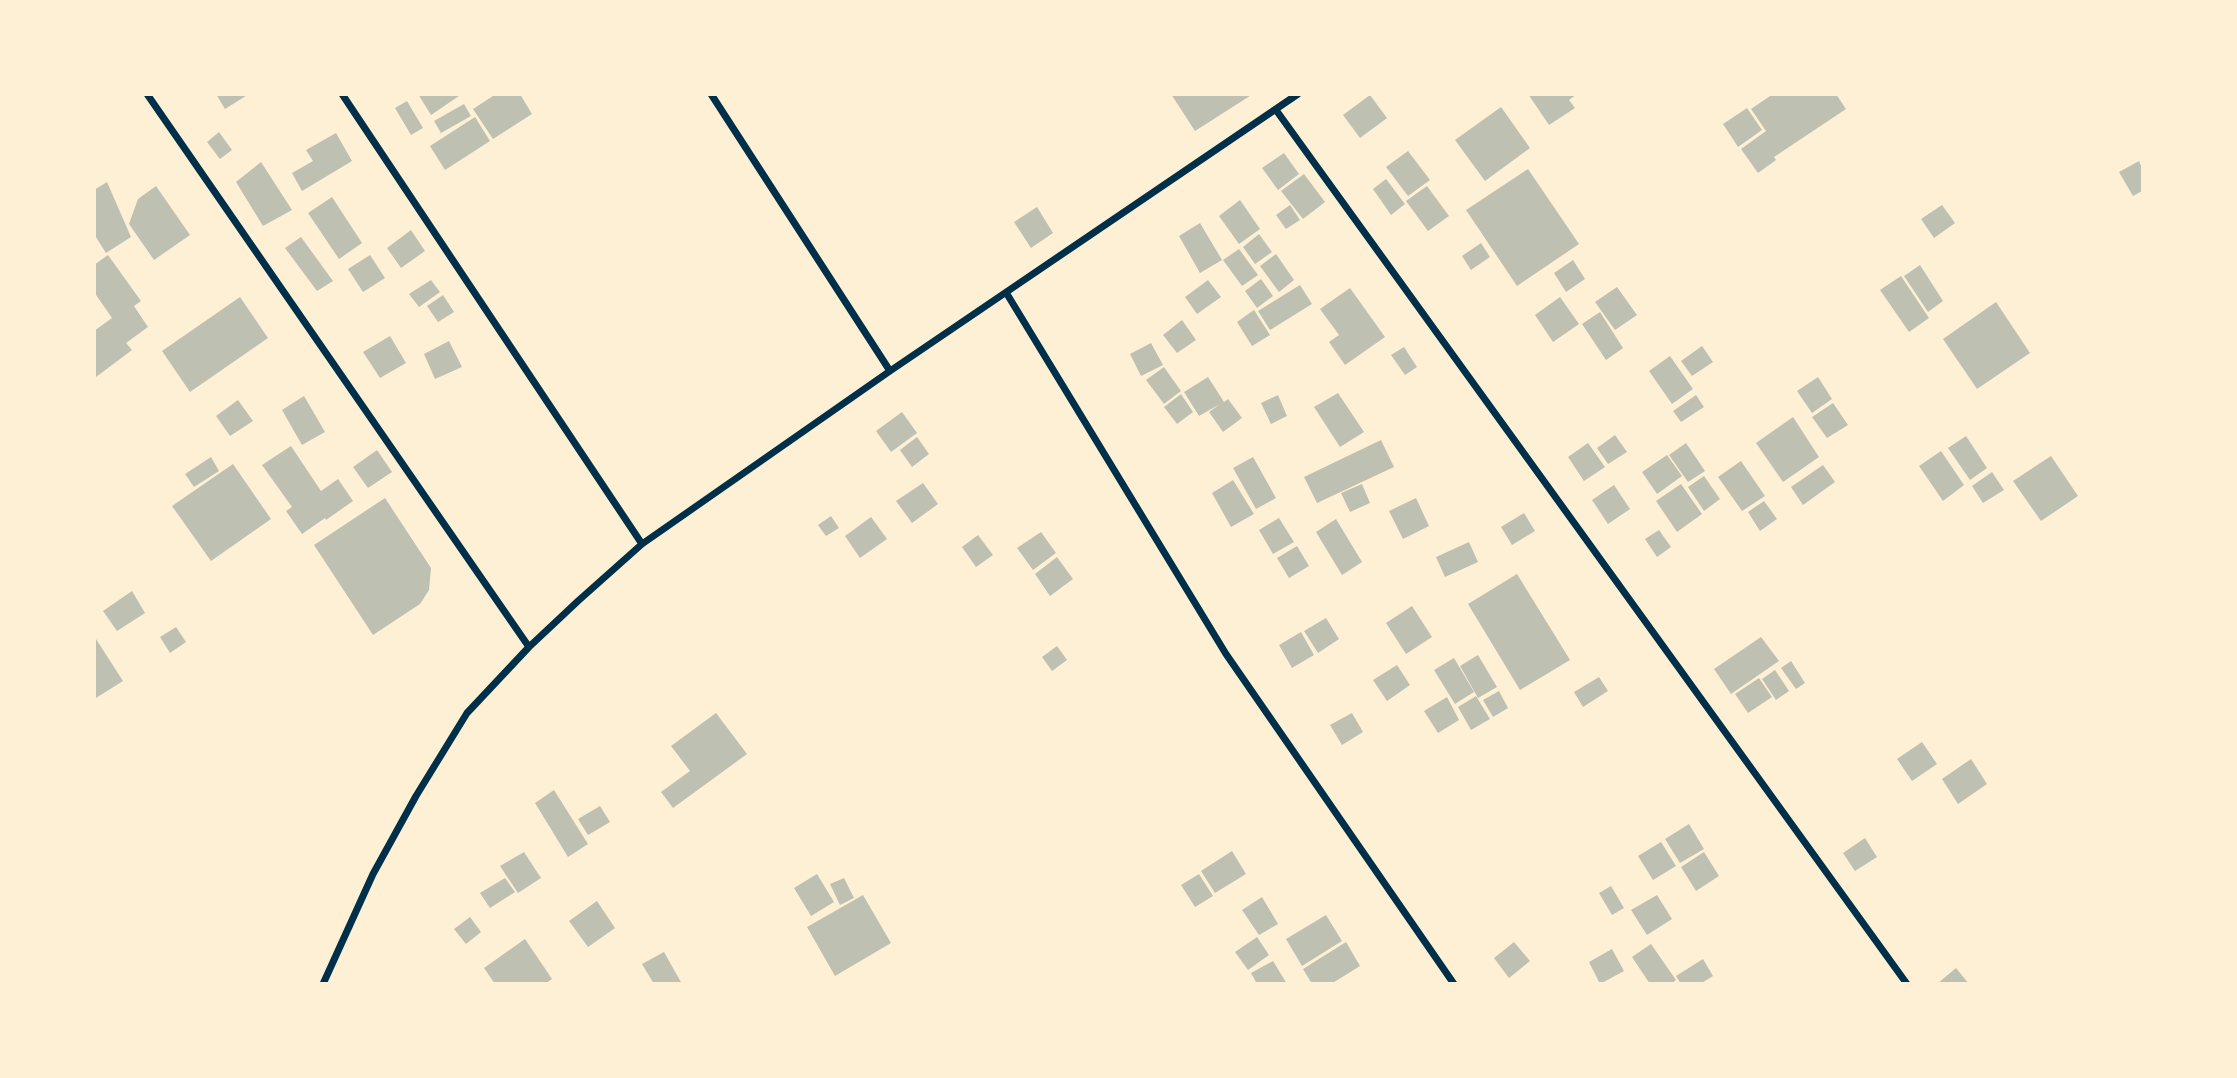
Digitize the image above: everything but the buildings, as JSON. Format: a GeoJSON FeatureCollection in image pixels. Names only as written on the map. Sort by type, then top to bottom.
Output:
{"type":"FeatureCollection","features":[{"type":"Feature","properties":{"kind":"street"},"geometry":{"type":"LineString","coordinates":[[147,94],[529,647]]}},
{"type":"Feature","properties":{"kind":"street"},"geometry":{"type":"LineString","coordinates":[[342,94],[642,544]]}},
{"type":"Feature","properties":{"kind":"street"},"geometry":{"type":"LineString","coordinates":[[711,94],[890,371]]}},
{"type":"Feature","properties":{"kind":"street"},"geometry":{"type":"LineString","coordinates":[[323,984],[373,874],[423,784],[467,713],[529,647],[642,544],[890,371],[1298,94]]}},
{"type":"Feature","properties":{"kind":"street"},"geometry":{"type":"LineString","coordinates":[[1276,110],[1907,984]]}},
{"type":"Feature","properties":{"kind":"street"},"geometry":{"type":"LineString","coordinates":[[1007,294],[1226,654],[1454,984]]}}]}
